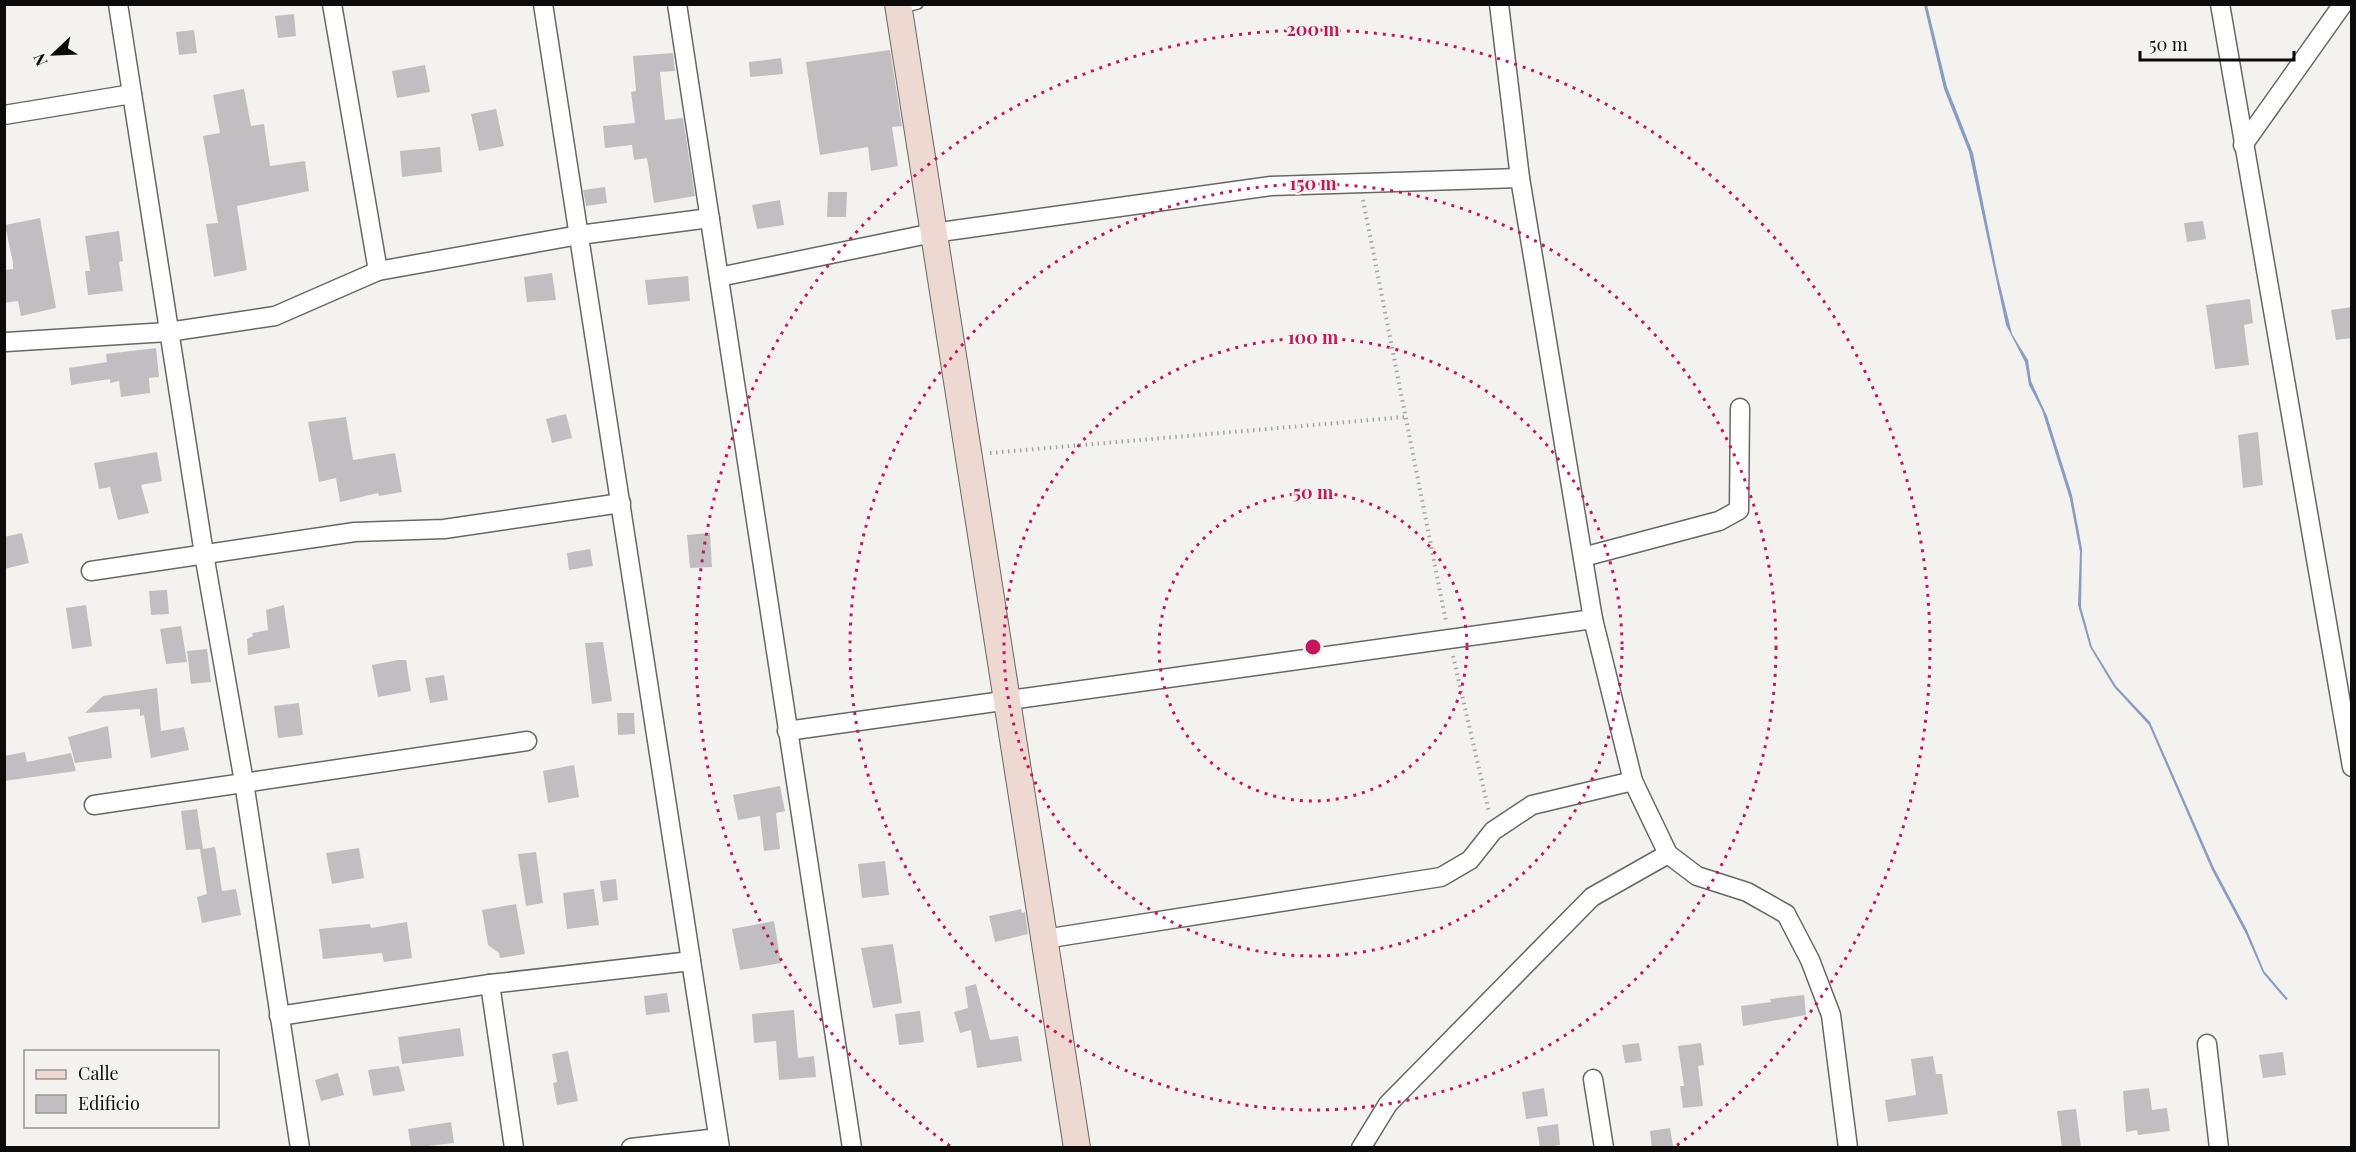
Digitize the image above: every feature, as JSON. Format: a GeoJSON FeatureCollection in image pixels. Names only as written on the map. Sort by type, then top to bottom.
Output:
{"type":"FeatureCollection","features":[{"type":"Feature","properties":{"kind":"street"},"geometry":{"type":"LineString","coordinates":[[118,4],[168,332],[244,782],[300,1148]]}},
{"type":"Feature","properties":{"kind":"street"},"geometry":{"type":"LineString","coordinates":[[332,4],[378,271]]}},
{"type":"Feature","properties":{"kind":"street"},"geometry":{"type":"LineString","coordinates":[[543,4],[719,1143],[631,1148]]}},
{"type":"Feature","properties":{"kind":"street"},"geometry":{"type":"LineString","coordinates":[[677,4],[852,1148]]}},
{"type":"Feature","properties":{"kind":"street"},"geometry":{"type":"LineString","coordinates":[[1499,4],[1520,178],[1593,619],[1633,781],[1668,854],[1697,876],[1747,892],[1786,914],[1810,960],[1831,1015],[1848,1148]]}},
{"type":"Feature","properties":{"kind":"street"},"geometry":{"type":"LineString","coordinates":[[2220,4],[2243,145],[2344,668],[2352,767]]}},
{"type":"Feature","properties":{"kind":"street"},"geometry":{"type":"LineString","coordinates":[[2243,145],[2343,4]]}},
{"type":"Feature","properties":{"kind":"street"},"geometry":{"type":"LineString","coordinates":[[905,6],[933,233],[1077,1148]]}},
{"type":"Feature","properties":{"kind":"street"},"geometry":{"type":"LineString","coordinates":[[4,115],[132,94]]}},
{"type":"Feature","properties":{"kind":"street"},"geometry":{"type":"LineString","coordinates":[[719,277],[933,233],[1270,186],[1520,178]]}},
{"type":"Feature","properties":{"kind":"street"},"geometry":{"type":"LineString","coordinates":[[6,342],[168,332],[275,316],[378,271],[579,235],[710,218]]}},
{"type":"Feature","properties":{"kind":"street"},"geometry":{"type":"LineString","coordinates":[[1583,557],[1719,521],[1739,510],[1740,408]]}},
{"type":"Feature","properties":{"kind":"street"},"geometry":{"type":"LineString","coordinates":[[91,571],[355,532],[444,529],[621,503]]}},
{"type":"Feature","properties":{"kind":"street"},"geometry":{"type":"LineString","coordinates":[[788,730],[1593,619]]}},
{"type":"Feature","properties":{"kind":"street"},"geometry":{"type":"LineString","coordinates":[[94,805],[527,741]]}},
{"type":"Feature","properties":{"kind":"street"},"geometry":{"type":"LineString","coordinates":[[1044,939],[1441,877],[1470,860],[1493,831],[1532,805],[1633,781]]}},
{"type":"Feature","properties":{"kind":"street"},"geometry":{"type":"LineString","coordinates":[[1361,1148],[1388,1104],[1592,897],[1668,854]]}},
{"type":"Feature","properties":{"kind":"street"},"geometry":{"type":"LineString","coordinates":[[279,1016],[490,984],[691,961]]}},
{"type":"Feature","properties":{"kind":"street"},"geometry":{"type":"LineString","coordinates":[[490,984],[514,1148]]}},
{"type":"Feature","properties":{"kind":"street"},"geometry":{"type":"LineString","coordinates":[[2207,1044],[2219,1148]]}},
{"type":"Feature","properties":{"kind":"street"},"geometry":{"type":"LineString","coordinates":[[1593,1079],[1604,1148]]}},
{"type":"Feature","properties":{"kind":"path"},"geometry":{"type":"LineString","coordinates":[[1359,183],[1449,639],[1493,831]]}},
{"type":"Feature","properties":{"kind":"path"},"geometry":{"type":"LineString","coordinates":[[968,455],[1405,417]]}},
{"type":"Feature","properties":{"kind":"water"},"geometry":{"type":"Polygon","coordinates":[[[1924,5],[1927,5],[1947,87],[1973,153],[2012,334],[2028,360],[2031,381],[2047,416],[2072,495],[2082,549],[2081,607],[2092,647],[2116,686],[2150,722],[2214,868],[2247,930],[2264,971],[2288,999],[2286,1000],[2263,973],[2246,934],[2212,870],[2149,725],[2114,687],[2090,647],[2078,605],[2080,552],[2070,499],[2042,410],[2029,385],[2025,362],[2006,325],[1969,152],[1944,89],[1924,5]]]}},
{"type":"Feature","properties":{"kind":"building"},"geometry":{"type":"Polygon","coordinates":[[[294,14],[296,36],[278,38],[275,16],[294,14]]]}},
{"type":"Feature","properties":{"kind":"building"},"geometry":{"type":"Polygon","coordinates":[[[194,30],[197,53],[179,55],[176,32],[194,30]]]}},
{"type":"Feature","properties":{"kind":"building"},"geometry":{"type":"Polygon","coordinates":[[[890,50],[902,126],[892,127],[898,166],[871,171],[868,147],[820,155],[806,62],[890,50]]]}},
{"type":"Feature","properties":{"kind":"building"},"geometry":{"type":"Polygon","coordinates":[[[673,53],[675,71],[660,72],[665,120],[683,118],[695,196],[654,203],[647,158],[634,160],[632,145],[605,148],[603,126],[635,123],[631,92],[636,91],[633,56],[673,53]]]}},
{"type":"Feature","properties":{"kind":"building"},"geometry":{"type":"Polygon","coordinates":[[[781,58],[783,74],[750,77],[749,62],[781,58]]]}},
{"type":"Feature","properties":{"kind":"building"},"geometry":{"type":"Polygon","coordinates":[[[425,65],[430,92],[397,98],[392,71],[425,65]]]}},
{"type":"Feature","properties":{"kind":"building"},"geometry":{"type":"Polygon","coordinates":[[[244,89],[251,126],[264,124],[270,166],[305,161],[309,191],[237,206],[247,270],[214,277],[206,224],[218,223],[203,136],[220,133],[213,95],[244,89]]]}},
{"type":"Feature","properties":{"kind":"building"},"geometry":{"type":"Polygon","coordinates":[[[496,109],[504,146],[479,151],[471,114],[496,109]]]}},
{"type":"Feature","properties":{"kind":"building"},"geometry":{"type":"Polygon","coordinates":[[[440,147],[442,172],[402,177],[400,151],[440,147]]]}},
{"type":"Feature","properties":{"kind":"building"},"geometry":{"type":"Polygon","coordinates":[[[605,187],[607,203],[586,206],[583,190],[605,187]]]}},
{"type":"Feature","properties":{"kind":"building"},"geometry":{"type":"Polygon","coordinates":[[[828,192],[847,192],[846,217],[827,217],[828,192]]]}},
{"type":"Feature","properties":{"kind":"building"},"geometry":{"type":"Polygon","coordinates":[[[780,200],[784,225],[757,229],[752,205],[780,200]]]}},
{"type":"Feature","properties":{"kind":"building"},"geometry":{"type":"Polygon","coordinates":[[[40,218],[56,308],[21,316],[18,301],[4,303],[4,270],[13,269],[5,225],[40,218]]]}},
{"type":"Feature","properties":{"kind":"building"},"geometry":{"type":"Polygon","coordinates":[[[2203,221],[2206,239],[2187,242],[2184,223],[2203,221]]]}},
{"type":"Feature","properties":{"kind":"building"},"geometry":{"type":"Polygon","coordinates":[[[119,231],[123,261],[119,262],[123,291],[88,295],[85,271],[90,271],[85,236],[119,231]]]}},
{"type":"Feature","properties":{"kind":"building"},"geometry":{"type":"Polygon","coordinates":[[[552,273],[556,300],[527,302],[524,277],[552,273]]]}},
{"type":"Feature","properties":{"kind":"building"},"geometry":{"type":"Polygon","coordinates":[[[688,276],[690,301],[648,305],[645,280],[688,276]]]}},
{"type":"Feature","properties":{"kind":"building"},"geometry":{"type":"Polygon","coordinates":[[[2250,299],[2253,323],[2244,325],[2249,365],[2215,369],[2206,305],[2250,299]]]}},
{"type":"Feature","properties":{"kind":"building"},"geometry":{"type":"Polygon","coordinates":[[[2352,307],[2352,338],[2336,340],[2331,310],[2352,307]]]}},
{"type":"Feature","properties":{"kind":"building"},"geometry":{"type":"Polygon","coordinates":[[[156,348],[159,377],[149,378],[150,393],[121,397],[119,381],[110,383],[110,379],[71,385],[69,368],[107,362],[106,354],[156,348]]]}},
{"type":"Feature","properties":{"kind":"building"},"geometry":{"type":"Polygon","coordinates":[[[566,414],[572,438],[552,443],[546,419],[566,414]]]}},
{"type":"Feature","properties":{"kind":"building"},"geometry":{"type":"Polygon","coordinates":[[[346,417],[353,460],[395,453],[402,492],[379,496],[378,493],[340,502],[336,478],[319,482],[308,422],[346,417]]]}},
{"type":"Feature","properties":{"kind":"building"},"geometry":{"type":"Polygon","coordinates":[[[2258,432],[2263,485],[2243,488],[2238,435],[2258,432]]]}},
{"type":"Feature","properties":{"kind":"building"},"geometry":{"type":"Polygon","coordinates":[[[157,452],[162,481],[141,485],[149,513],[118,520],[110,487],[99,489],[94,463],[157,452]]]}},
{"type":"Feature","properties":{"kind":"building"},"geometry":{"type":"Polygon","coordinates":[[[22,533],[29,563],[4,569],[4,537],[22,533]]]}},
{"type":"Feature","properties":{"kind":"building"},"geometry":{"type":"Polygon","coordinates":[[[710,533],[712,567],[690,568],[687,535],[710,533]]]}},
{"type":"Feature","properties":{"kind":"building"},"geometry":{"type":"Polygon","coordinates":[[[590,549],[593,566],[569,570],[567,553],[590,549]]]}},
{"type":"Feature","properties":{"kind":"building"},"geometry":{"type":"Polygon","coordinates":[[[167,590],[169,614],[151,615],[149,591],[167,590]]]}},
{"type":"Feature","properties":{"kind":"building"},"geometry":{"type":"Polygon","coordinates":[[[86,605],[92,646],[72,649],[66,608],[86,605]]]}},
{"type":"Feature","properties":{"kind":"building"},"geometry":{"type":"Polygon","coordinates":[[[284,605],[290,648],[248,655],[247,639],[253,636],[252,633],[268,630],[266,610],[284,605]]]}},
{"type":"Feature","properties":{"kind":"building"},"geometry":{"type":"Polygon","coordinates":[[[181,626],[187,662],[166,664],[160,629],[181,626]]]}},
{"type":"Feature","properties":{"kind":"building"},"geometry":{"type":"Polygon","coordinates":[[[603,642],[612,701],[592,704],[585,643],[603,642]]]}},
{"type":"Feature","properties":{"kind":"building"},"geometry":{"type":"Polygon","coordinates":[[[207,649],[211,682],[191,684],[187,651],[207,649]]]}},
{"type":"Feature","properties":{"kind":"building"},"geometry":{"type":"Polygon","coordinates":[[[406,660],[411,691],[378,697],[372,665],[406,660]]]}},
{"type":"Feature","properties":{"kind":"building"},"geometry":{"type":"Polygon","coordinates":[[[444,675],[448,700],[430,703],[425,678],[444,675]]]}},
{"type":"Feature","properties":{"kind":"building"},"geometry":{"type":"Polygon","coordinates":[[[157,688],[161,731],[184,727],[189,750],[151,758],[144,715],[140,716],[140,709],[85,713],[103,696],[157,688]]]}},
{"type":"Feature","properties":{"kind":"building"},"geometry":{"type":"Polygon","coordinates":[[[299,703],[303,735],[278,738],[274,706],[299,703]]]}},
{"type":"Feature","properties":{"kind":"building"},"geometry":{"type":"Polygon","coordinates":[[[617,713],[634,713],[635,734],[618,735],[617,713]]]}},
{"type":"Feature","properties":{"kind":"building"},"geometry":{"type":"Polygon","coordinates":[[[108,726],[112,758],[75,763],[68,737],[108,726]]]}},
{"type":"Feature","properties":{"kind":"building"},"geometry":{"type":"Polygon","coordinates":[[[25,752],[27,762],[71,753],[76,771],[4,781],[4,756],[25,752]]]}},
{"type":"Feature","properties":{"kind":"building"},"geometry":{"type":"Polygon","coordinates":[[[574,765],[579,797],[548,803],[543,771],[574,765]]]}},
{"type":"Feature","properties":{"kind":"building"},"geometry":{"type":"Polygon","coordinates":[[[780,786],[785,811],[776,813],[780,849],[764,851],[760,816],[738,820],[733,795],[780,786]]]}},
{"type":"Feature","properties":{"kind":"building"},"geometry":{"type":"Polygon","coordinates":[[[197,809],[203,849],[215,847],[222,891],[236,889],[241,915],[202,923],[197,897],[207,894],[200,849],[186,850],[181,811],[197,809]]]}},
{"type":"Feature","properties":{"kind":"building"},"geometry":{"type":"Polygon","coordinates":[[[359,848],[364,878],[332,884],[326,853],[359,848]]]}},
{"type":"Feature","properties":{"kind":"building"},"geometry":{"type":"Polygon","coordinates":[[[536,852],[543,903],[526,906],[518,854],[536,852]]]}},
{"type":"Feature","properties":{"kind":"building"},"geometry":{"type":"Polygon","coordinates":[[[885,861],[889,895],[862,898],[858,864],[885,861]]]}},
{"type":"Feature","properties":{"kind":"building"},"geometry":{"type":"Polygon","coordinates":[[[616,879],[618,900],[603,902],[600,881],[616,879]]]}},
{"type":"Feature","properties":{"kind":"building"},"geometry":{"type":"Polygon","coordinates":[[[594,889],[599,925],[567,929],[563,893],[594,889]]]}},
{"type":"Feature","properties":{"kind":"building"},"geometry":{"type":"Polygon","coordinates":[[[516,904],[525,954],[500,958],[499,953],[488,945],[482,910],[516,904]]]}},
{"type":"Feature","properties":{"kind":"building"},"geometry":{"type":"Polygon","coordinates":[[[1021,909],[1022,913],[1025,912],[1028,934],[995,942],[989,916],[1021,909]]]}},
{"type":"Feature","properties":{"kind":"building"},"geometry":{"type":"Polygon","coordinates":[[[774,921],[781,963],[740,970],[732,929],[774,921]]]}},
{"type":"Feature","properties":{"kind":"building"},"geometry":{"type":"Polygon","coordinates":[[[407,922],[412,958],[384,962],[382,953],[323,959],[319,929],[370,924],[371,928],[407,922]]]}},
{"type":"Feature","properties":{"kind":"building"},"geometry":{"type":"Polygon","coordinates":[[[893,944],[902,1003],[873,1008],[861,948],[893,944]]]}},
{"type":"Feature","properties":{"kind":"building"},"geometry":{"type":"Polygon","coordinates":[[[976,984],[990,1040],[1018,1036],[1022,1061],[977,1068],[971,1030],[960,1033],[954,1012],[968,1008],[965,987],[976,984]]]}},
{"type":"Feature","properties":{"kind":"building"},"geometry":{"type":"Polygon","coordinates":[[[667,993],[670,1012],[646,1015],[644,996],[667,993]]]}},
{"type":"Feature","properties":{"kind":"building"},"geometry":{"type":"Polygon","coordinates":[[[1804,995],[1806,1015],[1743,1026],[1741,1006],[1771,1002],[1770,999],[1804,995]]]}},
{"type":"Feature","properties":{"kind":"building"},"geometry":{"type":"Polygon","coordinates":[[[794,1010],[798,1058],[814,1056],[816,1077],[779,1080],[776,1041],[754,1043],[752,1014],[794,1010]]]}},
{"type":"Feature","properties":{"kind":"building"},"geometry":{"type":"Polygon","coordinates":[[[920,1011],[924,1042],[899,1045],[895,1014],[920,1011]]]}},
{"type":"Feature","properties":{"kind":"building"},"geometry":{"type":"Polygon","coordinates":[[[460,1028],[464,1056],[402,1064],[398,1037],[460,1028]]]}},
{"type":"Feature","properties":{"kind":"building"},"geometry":{"type":"Polygon","coordinates":[[[1639,1043],[1642,1061],[1625,1063],[1622,1045],[1639,1043]]]}},
{"type":"Feature","properties":{"kind":"building"},"geometry":{"type":"Polygon","coordinates":[[[1701,1043],[1704,1065],[1698,1066],[1703,1106],[1683,1108],[1680,1086],[1684,1086],[1678,1046],[1701,1043]]]}},
{"type":"Feature","properties":{"kind":"building"},"geometry":{"type":"Polygon","coordinates":[[[568,1051],[578,1101],[557,1105],[553,1083],[557,1082],[552,1054],[568,1051]]]}},
{"type":"Feature","properties":{"kind":"building"},"geometry":{"type":"Polygon","coordinates":[[[2283,1052],[2286,1075],[2263,1078],[2259,1055],[2283,1052]]]}},
{"type":"Feature","properties":{"kind":"building"},"geometry":{"type":"Polygon","coordinates":[[[1933,1056],[1936,1074],[1942,1074],[1948,1114],[1888,1122],[1885,1100],[1916,1095],[1911,1059],[1933,1056]]]}},
{"type":"Feature","properties":{"kind":"building"},"geometry":{"type":"Polygon","coordinates":[[[399,1066],[405,1091],[373,1096],[368,1070],[399,1066]]]}},
{"type":"Feature","properties":{"kind":"building"},"geometry":{"type":"Polygon","coordinates":[[[338,1073],[344,1095],[321,1101],[315,1080],[338,1073]]]}},
{"type":"Feature","properties":{"kind":"building"},"geometry":{"type":"Polygon","coordinates":[[[1544,1088],[1548,1116],[1526,1119],[1522,1092],[1544,1088]]]}},
{"type":"Feature","properties":{"kind":"building"},"geometry":{"type":"Polygon","coordinates":[[[2149,1088],[2152,1110],[2167,1108],[2170,1131],[2138,1135],[2137,1130],[2126,1132],[2123,1091],[2149,1088]]]}},
{"type":"Feature","properties":{"kind":"building"},"geometry":{"type":"Polygon","coordinates":[[[2076,1109],[2081,1148],[2062,1148],[2057,1111],[2076,1109]]]}},
{"type":"Feature","properties":{"kind":"building"},"geometry":{"type":"Polygon","coordinates":[[[451,1122],[454,1143],[411,1148],[408,1129],[451,1122]]]}},
{"type":"Feature","properties":{"kind":"building"},"geometry":{"type":"Polygon","coordinates":[[[1558,1124],[1560,1145],[1540,1148],[1537,1127],[1558,1124]]]}},
{"type":"Feature","properties":{"kind":"building"},"geometry":{"type":"Polygon","coordinates":[[[1670,1128],[1673,1146],[1652,1148],[1650,1131],[1670,1128]]]}}]}
